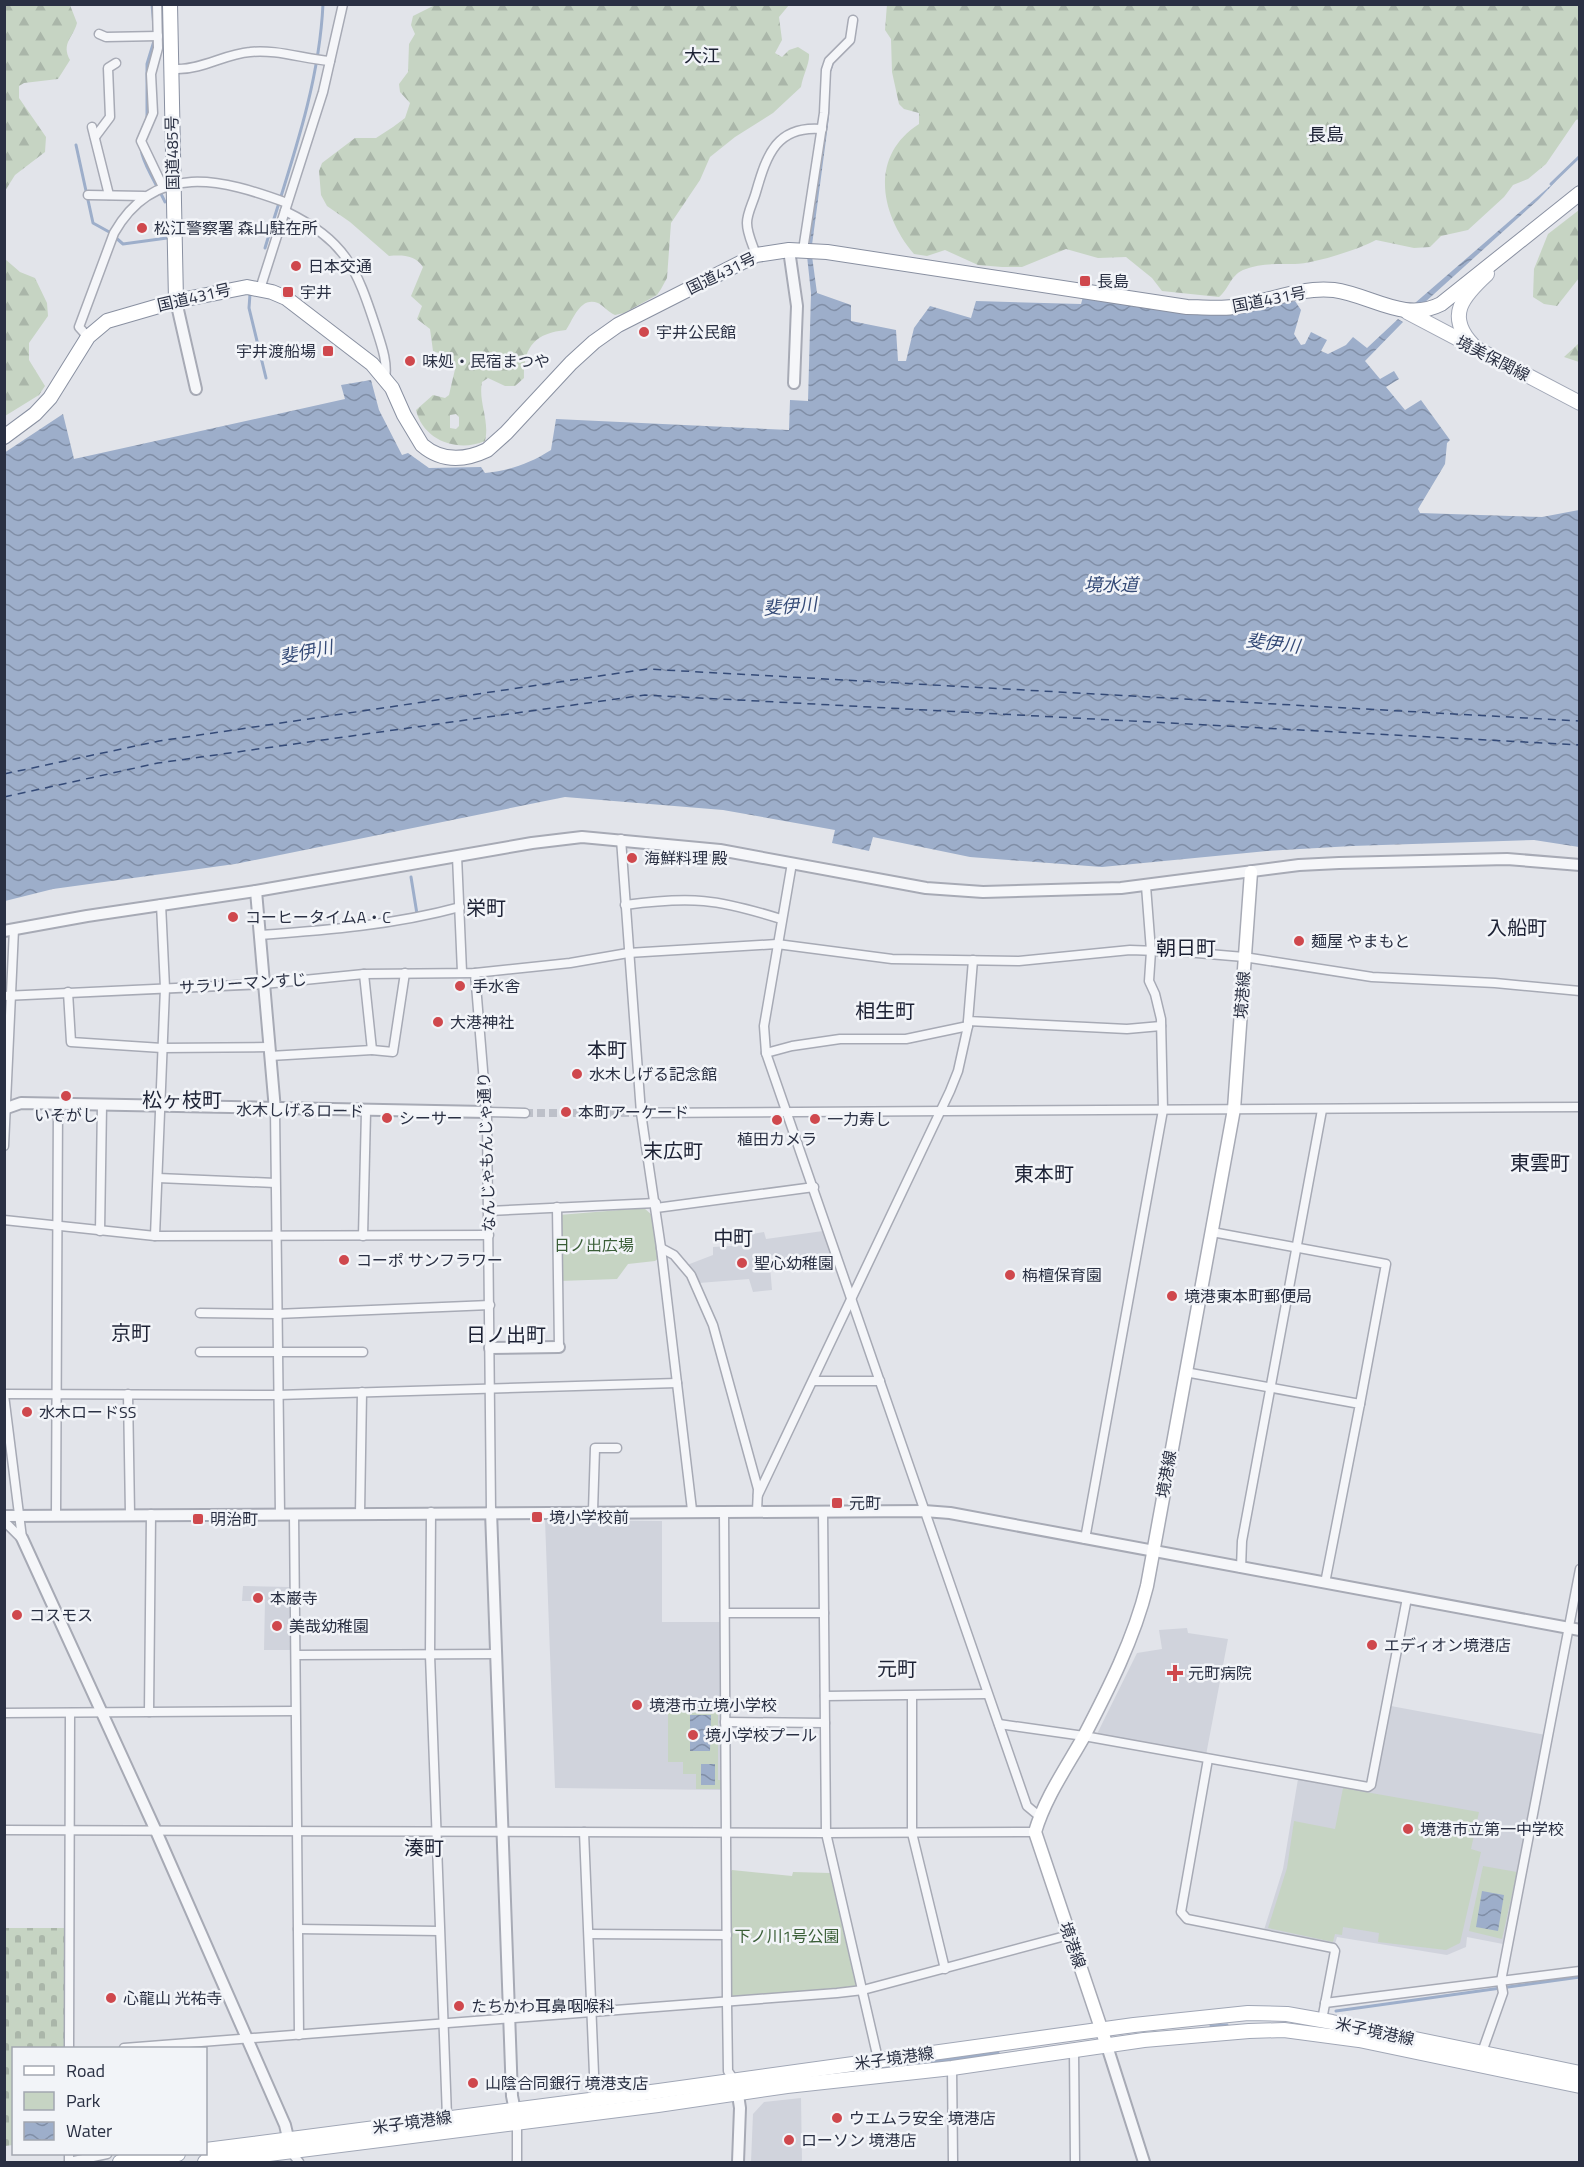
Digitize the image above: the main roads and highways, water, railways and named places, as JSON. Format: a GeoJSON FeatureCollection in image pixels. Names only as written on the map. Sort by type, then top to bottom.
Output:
{"type":"FeatureCollection","features":[{"type":"Feature","properties":{"kind":"main road","name":"国道485号"},"geometry":{"type":"LineString","coordinates":[[170,4],[164,187],[176,301]]}},
{"type":"Feature","properties":{"kind":"main road"},"geometry":{"type":"LineString","coordinates":[[1407,312],[1430,310],[1440,304],[1580,193]]}},
{"type":"Feature","properties":{"kind":"main road"},"geometry":{"type":"LineString","coordinates":[[1476,349],[1460,324],[1461,303],[1513,246]]}},
{"type":"Feature","properties":{"kind":"main road","name":"国道431号"},"geometry":{"type":"LineString","coordinates":[[4,437],[50,398],[88,337],[107,321],[122,315],[234,288],[260,289],[286,298],[365,358],[385,378],[422,445],[443,457],[457,459],[474,456],[506,434],[570,363],[594,342],[628,320],[756,255],[796,250],[1186,307],[1232,308],[1299,293],[1330,290],[1365,297],[1407,312]]}},
{"type":"Feature","properties":{"kind":"main road"},"geometry":{"type":"LineString","coordinates":[[1440,304],[1439,315],[1444,332]]}},
{"type":"Feature","properties":{"kind":"main road","name":"境美保関線"},"geometry":{"type":"LineString","coordinates":[[1407,312],[1580,403]]}},
{"type":"Feature","properties":{"kind":"main road","name":"境港線"},"geometry":{"type":"LineString","coordinates":[[1107,2046],[1035,1832],[1040,1816],[1084,1736],[1140,1614],[1234,1109],[1251,872]]}},
{"type":"Feature","properties":{"kind":"main road","name":"米子境港線"},"geometry":{"type":"LineString","coordinates":[[205,2163],[292,2154],[517,2122],[736,2087],[878,2060],[1248,2013],[1322,2020],[1580,2086]]}},
{"type":"Feature","properties":{"kind":"main road","name":"米子境港線"},"geometry":{"type":"LineString","coordinates":[[207,2150],[292,2154],[447,2117],[513,2108],[595,2098],[952,2068],[1144,2040],[1284,2030],[1580,2073]]}},
{"type":"Feature","properties":{"kind":"main road"},"geometry":{"type":"LineString","coordinates":[[121,2162],[171,2155]]}},
{"type":"Feature","properties":{"kind":"water"},"geometry":{"type":"Polygon","coordinates":[[[846,49],[834,63],[830,75],[829,117],[812,245],[809,244],[821,150],[825,85],[833,63],[846,49]]]}},
{"type":"Feature","properties":{"kind":"water"},"geometry":{"type":"Polygon","coordinates":[[[1557,180],[1423,304],[1415,303],[1557,180]]]}},
{"type":"Feature","properties":{"kind":"water","name":"境水道"},"geometry":{"type":"Polygon","coordinates":[[[807,256],[812,256],[817,293],[851,305],[851,321],[896,330],[898,361],[906,361],[914,328],[930,306],[971,318],[976,301],[1081,304],[1083,297],[1224,315],[1295,301],[1301,310],[1294,334],[1301,345],[1305,344],[1311,332],[1327,340],[1321,351],[1328,354],[1346,345],[1353,337],[1367,348],[1398,319],[1403,322],[1365,361],[1380,379],[1394,371],[1399,379],[1386,387],[1405,410],[1421,400],[1450,440],[1447,443],[1445,464],[1418,509],[1420,513],[1542,517],[1579,510],[1579,847],[1534,840],[1352,846],[1267,851],[1102,867],[970,857],[873,837],[869,851],[832,843],[835,830],[723,810],[565,797],[235,864],[53,889],[5,901],[4,453],[63,414],[74,459],[345,399],[341,385],[371,380],[379,410],[402,455],[408,453],[429,468],[481,467],[485,473],[527,463],[551,450],[556,419],[789,430],[790,400],[808,401],[811,293],[807,256]]]}},
{"type":"Feature","properties":{"kind":"water"},"geometry":{"type":"Polygon","coordinates":[[[690,1715],[711,1715],[710,1751],[690,1751],[690,1715]]]}},
{"type":"Feature","properties":{"kind":"water"},"geometry":{"type":"Polygon","coordinates":[[[701,1764],[715,1764],[715,1785],[701,1785],[701,1764]]]}},
{"type":"Feature","properties":{"kind":"water"},"geometry":{"type":"Polygon","coordinates":[[[1482,1891],[1504,1895],[1498,1931],[1476,1927],[1482,1891]]]}},
{"type":"Feature","properties":{"kind":"waterway"},"geometry":{"type":"LineString","coordinates":[[152,4],[154,27]]}},
{"type":"Feature","properties":{"kind":"waterway"},"geometry":{"type":"LineString","coordinates":[[265,248],[309,97],[316,67],[323,4]]}},
{"type":"Feature","properties":{"kind":"waterway"},"geometry":{"type":"LineString","coordinates":[[147,117],[147,64],[154,41]]}},
{"type":"Feature","properties":{"kind":"waterway"},"geometry":{"type":"LineString","coordinates":[[145,123],[141,133],[142,153],[165,202]]}},
{"type":"Feature","properties":{"kind":"waterway"},"geometry":{"type":"LineString","coordinates":[[76,145],[93,223],[111,233]]}},
{"type":"Feature","properties":{"kind":"waterway"},"geometry":{"type":"LineString","coordinates":[[1551,184],[1580,156]]}},
{"type":"Feature","properties":{"kind":"waterway"},"geometry":{"type":"LineString","coordinates":[[115,237],[123,244],[167,238]]}},
{"type":"Feature","properties":{"kind":"waterway"},"geometry":{"type":"LineString","coordinates":[[250,294],[249,308],[266,378]]}},
{"type":"Feature","properties":{"kind":"waterway"},"geometry":{"type":"LineString","coordinates":[[411,877],[417,914]]}},
{"type":"Feature","properties":{"kind":"waterway"},"geometry":{"type":"LineString","coordinates":[[1336,2011],[1580,1977]]}},
{"type":"Feature","properties":{"kind":"waterway"},"geometry":{"type":"LineString","coordinates":[[1211,2026],[1227,2025]]}},
{"type":"Feature","properties":{"kind":"waterway"},"geometry":{"type":"LineString","coordinates":[[872,2070],[998,2053]]}},
{"type":"Feature","properties":{"kind":"tunnel"},"geometry":{"type":"LineString","coordinates":[[525,1113],[641,1113]]}},
{"type":"Feature","properties":{"kind":"place","name":"松江警察署 森山駐在所"},"geometry":{"type":"Point","coordinates":[142,228]}},
{"type":"Feature","properties":{"kind":"place","name":"日本交通"},"geometry":{"type":"Point","coordinates":[296,266]}},
{"type":"Feature","properties":{"kind":"place","name":"長島"},"geometry":{"type":"Point","coordinates":[1085,281]}},
{"type":"Feature","properties":{"kind":"place","name":"宇井"},"geometry":{"type":"Point","coordinates":[288,292]}},
{"type":"Feature","properties":{"kind":"place","name":"宇井公民館"},"geometry":{"type":"Point","coordinates":[644,332]}},
{"type":"Feature","properties":{"kind":"place","name":"宇井渡船場"},"geometry":{"type":"Point","coordinates":[328,351]}},
{"type":"Feature","properties":{"kind":"place","name":"味処・民宿まつや"},"geometry":{"type":"Point","coordinates":[410,361]}},
{"type":"Feature","properties":{"kind":"place","name":"海鮮料理 殿"},"geometry":{"type":"Point","coordinates":[632,858]}},
{"type":"Feature","properties":{"kind":"place","name":"コーヒータイムA・C"},"geometry":{"type":"Point","coordinates":[233,917]}},
{"type":"Feature","properties":{"kind":"place","name":"麺屋 やまもと"},"geometry":{"type":"Point","coordinates":[1299,941]}},
{"type":"Feature","properties":{"kind":"place","name":"手水舎"},"geometry":{"type":"Point","coordinates":[460,986]}},
{"type":"Feature","properties":{"kind":"place","name":"大港神社"},"geometry":{"type":"Point","coordinates":[438,1022]}},
{"type":"Feature","properties":{"kind":"place","name":"水木しげる記念館"},"geometry":{"type":"Point","coordinates":[577,1074]}},
{"type":"Feature","properties":{"kind":"place","name":"いそがし"},"geometry":{"type":"Point","coordinates":[66,1096]}},
{"type":"Feature","properties":{"kind":"place","name":"本町アーケード"},"geometry":{"type":"Point","coordinates":[566,1112]}},
{"type":"Feature","properties":{"kind":"place","name":"シーサー"},"geometry":{"type":"Point","coordinates":[387,1118]}},
{"type":"Feature","properties":{"kind":"place","name":"一力寿し"},"geometry":{"type":"Point","coordinates":[815,1119]}},
{"type":"Feature","properties":{"kind":"place","name":"植田カメラ"},"geometry":{"type":"Point","coordinates":[777,1120]}},
{"type":"Feature","properties":{"kind":"place","name":"コーポ サンフラワー"},"geometry":{"type":"Point","coordinates":[344,1260]}},
{"type":"Feature","properties":{"kind":"place","name":"聖心幼稚園"},"geometry":{"type":"Point","coordinates":[742,1263]}},
{"type":"Feature","properties":{"kind":"place","name":"栴檀保育園"},"geometry":{"type":"Point","coordinates":[1010,1275]}},
{"type":"Feature","properties":{"kind":"place","name":"境港東本町郵便局"},"geometry":{"type":"Point","coordinates":[1172,1296]}},
{"type":"Feature","properties":{"kind":"place","name":"水木ロードSS"},"geometry":{"type":"Point","coordinates":[27,1412]}},
{"type":"Feature","properties":{"kind":"place","name":"元町"},"geometry":{"type":"Point","coordinates":[837,1503]}},
{"type":"Feature","properties":{"kind":"place","name":"境小学校前"},"geometry":{"type":"Point","coordinates":[537,1517]}},
{"type":"Feature","properties":{"kind":"place","name":"明治町"},"geometry":{"type":"Point","coordinates":[198,1519]}},
{"type":"Feature","properties":{"kind":"place","name":"本巌寺"},"geometry":{"type":"Point","coordinates":[258,1598]}},
{"type":"Feature","properties":{"kind":"place","name":"コスモス"},"geometry":{"type":"Point","coordinates":[17,1615]}},
{"type":"Feature","properties":{"kind":"place","name":"美哉幼稚園"},"geometry":{"type":"Point","coordinates":[277,1626]}},
{"type":"Feature","properties":{"kind":"place","name":"エディオン境港店"},"geometry":{"type":"Point","coordinates":[1372,1645]}},
{"type":"Feature","properties":{"kind":"place","name":"元町病院"},"geometry":{"type":"Point","coordinates":[1175,1673]}},
{"type":"Feature","properties":{"kind":"place","name":"境港市立境小学校"},"geometry":{"type":"Point","coordinates":[637,1705]}},
{"type":"Feature","properties":{"kind":"place","name":"境小学校プール"},"geometry":{"type":"Point","coordinates":[693,1735]}},
{"type":"Feature","properties":{"kind":"place","name":"境港市立第一中学校"},"geometry":{"type":"Point","coordinates":[1408,1829]}},
{"type":"Feature","properties":{"kind":"place","name":"心龍山 光祐寺"},"geometry":{"type":"Point","coordinates":[111,1998]}},
{"type":"Feature","properties":{"kind":"place","name":"たちかわ耳鼻咽喉科"},"geometry":{"type":"Point","coordinates":[459,2006]}},
{"type":"Feature","properties":{"kind":"place","name":"山陰合同銀行 境港支店"},"geometry":{"type":"Point","coordinates":[473,2083]}},
{"type":"Feature","properties":{"kind":"place","name":"ウエムラ安全 境港店"},"geometry":{"type":"Point","coordinates":[837,2118]}},
{"type":"Feature","properties":{"kind":"place","name":"ローソン 境港店"},"geometry":{"type":"Point","coordinates":[789,2140]}},
{"type":"Feature","properties":{"kind":"district","name":"大江"},"geometry":{"type":"Point","coordinates":[702,55]}},
{"type":"Feature","properties":{"kind":"district","name":"長島"},"geometry":{"type":"Point","coordinates":[1326,134]}},
{"type":"Feature","properties":{"kind":"district","name":"栄町"},"geometry":{"type":"Point","coordinates":[486,907]}},
{"type":"Feature","properties":{"kind":"district","name":"入船町"},"geometry":{"type":"Point","coordinates":[1517,927]}},
{"type":"Feature","properties":{"kind":"district","name":"朝日町"},"geometry":{"type":"Point","coordinates":[1186,947]}},
{"type":"Feature","properties":{"kind":"district","name":"相生町"},"geometry":{"type":"Point","coordinates":[885,1010]}},
{"type":"Feature","properties":{"kind":"district","name":"本町"},"geometry":{"type":"Point","coordinates":[607,1049]}},
{"type":"Feature","properties":{"kind":"district","name":"松ヶ枝町"},"geometry":{"type":"Point","coordinates":[182,1099]}},
{"type":"Feature","properties":{"kind":"district","name":"末広町"},"geometry":{"type":"Point","coordinates":[673,1150]}},
{"type":"Feature","properties":{"kind":"district","name":"東雲町"},"geometry":{"type":"Point","coordinates":[1540,1162]}},
{"type":"Feature","properties":{"kind":"district","name":"東本町"},"geometry":{"type":"Point","coordinates":[1044,1173]}},
{"type":"Feature","properties":{"kind":"district","name":"中町"},"geometry":{"type":"Point","coordinates":[733,1237]}},
{"type":"Feature","properties":{"kind":"district","name":"京町"},"geometry":{"type":"Point","coordinates":[131,1332]}},
{"type":"Feature","properties":{"kind":"district","name":"日ノ出町"},"geometry":{"type":"Point","coordinates":[506,1334]}},
{"type":"Feature","properties":{"kind":"district","name":"元町"},"geometry":{"type":"Point","coordinates":[897,1668]}},
{"type":"Feature","properties":{"kind":"district","name":"湊町"},"geometry":{"type":"Point","coordinates":[424,1847]}},
{"type":"Feature","properties":{"kind":"water label","name":"斐伊川"},"geometry":{"type":"Point","coordinates":[790,606]}},
{"type":"Feature","properties":{"kind":"water label","name":"斐伊川"},"geometry":{"type":"Point","coordinates":[1273,643]}},
{"type":"Feature","properties":{"kind":"water label","name":"斐伊川"},"geometry":{"type":"Point","coordinates":[306,652]}},
{"type":"Feature","properties":{"kind":"park label","name":"日ノ出広場"},"geometry":{"type":"Point","coordinates":[594,1245]}},
{"type":"Feature","properties":{"kind":"park label","name":"下ノ川1号公園"},"geometry":{"type":"Point","coordinates":[787,1936]}}]}
